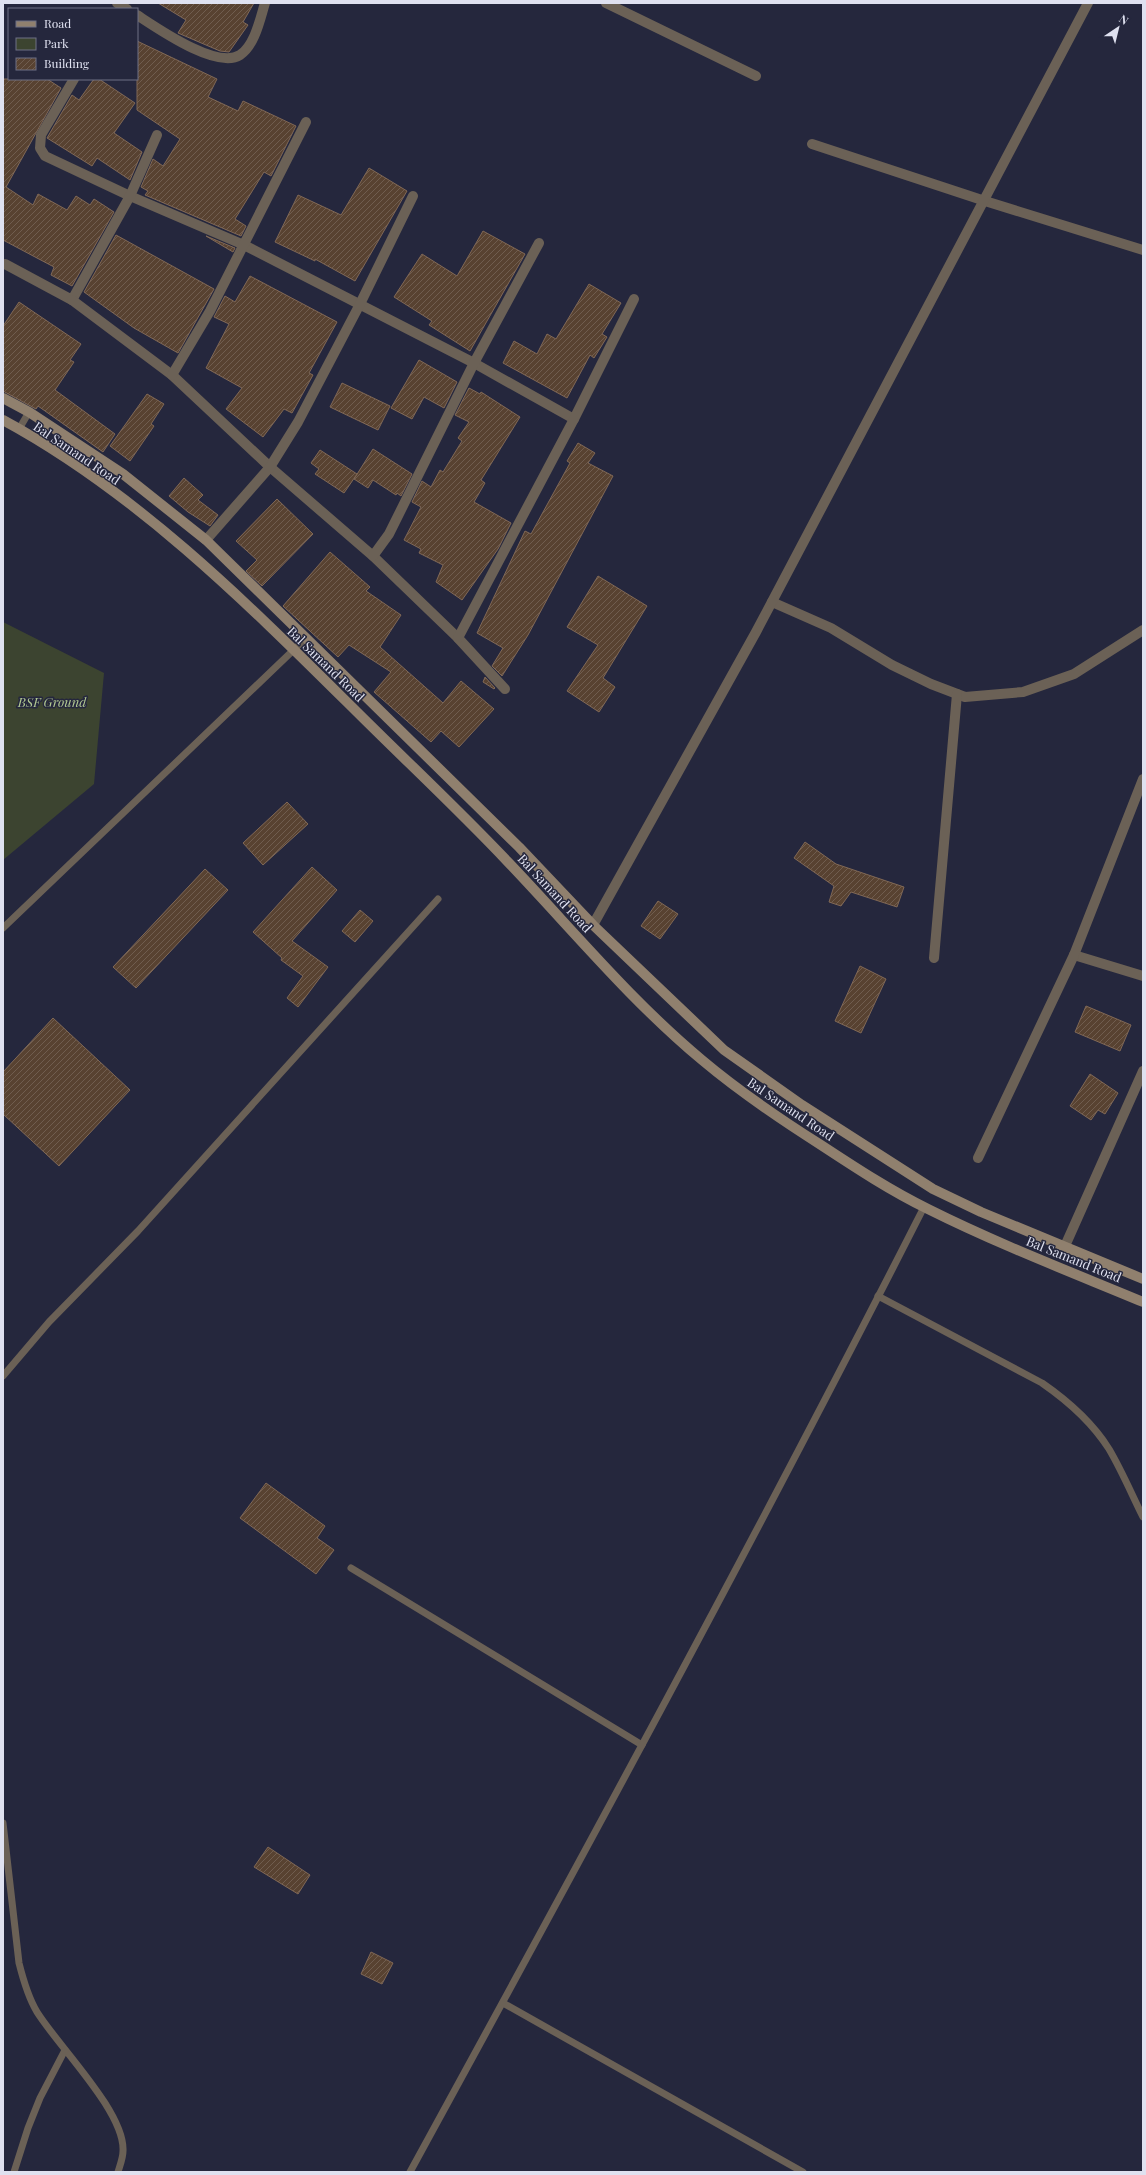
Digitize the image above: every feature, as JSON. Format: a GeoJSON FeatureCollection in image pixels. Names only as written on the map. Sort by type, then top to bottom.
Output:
{"type":"FeatureCollection","features":[{"type":"Feature","properties":{"kind":"main road","name":"Bal Samand Road"},"geometry":{"type":"LineString","coordinates":[[3,398],[29,412],[123,474],[206,540],[305,639],[519,847],[593,925],[724,1050],[802,1105],[932,1189],[981,1212],[1143,1279]]}},
{"type":"Feature","properties":{"kind":"main road","name":"Bal Samand Road"},"geometry":{"type":"LineString","coordinates":[[3,420],[87,474],[158,527],[294,650],[506,860],[626,990],[666,1029],[736,1088],[883,1185],[924,1207],[984,1236],[1143,1302]]}},
{"type":"Feature","properties":{"kind":"street"},"geometry":{"type":"LineString","coordinates":[[138,16],[168,35],[212,57],[228,58],[240,55],[252,40],[265,3]]}},
{"type":"Feature","properties":{"kind":"street"},"geometry":{"type":"LineString","coordinates":[[606,3],[756,76]]}},
{"type":"Feature","properties":{"kind":"street"},"geometry":{"type":"LineString","coordinates":[[593,925],[772,602],[985,201],[1088,3]]}},
{"type":"Feature","properties":{"kind":"street"},"geometry":{"type":"LineString","coordinates":[[73,80],[41,135],[40,148],[45,156],[130,196],[244,245],[474,363],[574,420]]}},
{"type":"Feature","properties":{"kind":"street"},"geometry":{"type":"LineString","coordinates":[[172,375],[210,312],[306,122]]}},
{"type":"Feature","properties":{"kind":"street"},"geometry":{"type":"LineString","coordinates":[[72,300],[130,196],[158,135]]}},
{"type":"Feature","properties":{"kind":"street"},"geometry":{"type":"LineString","coordinates":[[812,144],[985,201],[1143,250]]}},
{"type":"Feature","properties":{"kind":"street"},"geometry":{"type":"LineString","coordinates":[[206,540],[270,468],[298,422],[360,304],[412,196]]}},
{"type":"Feature","properties":{"kind":"street"},"geometry":{"type":"LineString","coordinates":[[373,556],[390,534],[474,363],[539,243]]}},
{"type":"Feature","properties":{"kind":"street"},"geometry":{"type":"LineString","coordinates":[[4,264],[72,300],[172,375],[270,468],[373,556],[458,638],[505,690]]}},
{"type":"Feature","properties":{"kind":"street"},"geometry":{"type":"LineString","coordinates":[[458,638],[574,420],[634,299]]}},
{"type":"Feature","properties":{"kind":"street"},"geometry":{"type":"LineString","coordinates":[[772,602],[831,628],[892,664],[930,684],[965,697],[1023,692],[1074,674],[1143,630]]}},
{"type":"Feature","properties":{"kind":"street"},"geometry":{"type":"LineString","coordinates":[[934,958],[957,694]]}},
{"type":"Feature","properties":{"kind":"street"},"geometry":{"type":"LineString","coordinates":[[978,1158],[1074,955],[1143,781]]}},
{"type":"Feature","properties":{"kind":"street"},"geometry":{"type":"LineString","coordinates":[[1074,955],[1143,976]]}},
{"type":"Feature","properties":{"kind":"street"},"geometry":{"type":"LineString","coordinates":[[1065,1246],[1143,1071]]}},
{"type":"Feature","properties":{"kind":"lane"},"geometry":{"type":"LineString","coordinates":[[19,429],[29,412]]}},
{"type":"Feature","properties":{"kind":"lane"},"geometry":{"type":"LineString","coordinates":[[3,928],[305,639]]}},
{"type":"Feature","properties":{"kind":"lane"},"geometry":{"type":"LineString","coordinates":[[3,1376],[49,1322],[138,1231],[438,899]]}},
{"type":"Feature","properties":{"kind":"lane"},"geometry":{"type":"LineString","coordinates":[[410,2172],[642,1745],[835,1382],[924,1207]]}},
{"type":"Feature","properties":{"kind":"lane"},"geometry":{"type":"LineString","coordinates":[[878,1296],[1042,1383],[1066,1400],[1092,1425],[1109,1449],[1143,1517]]}},
{"type":"Feature","properties":{"kind":"lane"},"geometry":{"type":"LineString","coordinates":[[351,1568],[642,1745]]}},
{"type":"Feature","properties":{"kind":"lane"},"geometry":{"type":"LineString","coordinates":[[3,1823],[19,1963],[23,1978],[37,2012],[109,2110],[119,2130],[123,2151],[118,2172]]}},
{"type":"Feature","properties":{"kind":"lane"},"geometry":{"type":"LineString","coordinates":[[503,2003],[803,2172]]}},
{"type":"Feature","properties":{"kind":"lane"},"geometry":{"type":"LineString","coordinates":[[14,2172],[28,2128],[40,2098],[65,2050]]}},
{"type":"Feature","properties":{"kind":"green space","name":"BSF Ground"},"geometry":{"type":"Polygon","coordinates":[[[3,622],[104,673],[94,784],[3,860],[3,622]]]}},
{"type":"Feature","properties":{"kind":"building"},"geometry":{"type":"Polygon","coordinates":[[[158,3],[254,3],[243,22],[248,25],[229,52],[220,51],[178,33],[186,20],[158,3]]]}},
{"type":"Feature","properties":{"kind":"building"},"geometry":{"type":"Polygon","coordinates":[[[138,41],[217,79],[208,97],[238,111],[243,101],[296,126],[271,176],[264,172],[235,219],[246,226],[241,236],[145,195],[148,191],[141,187],[153,159],[163,166],[180,139],[137,110],[138,41]]]}},
{"type":"Feature","properties":{"kind":"building"},"geometry":{"type":"Polygon","coordinates":[[[3,79],[49,80],[61,88],[6,187],[33,205],[38,194],[67,210],[76,196],[90,205],[94,199],[114,212],[72,286],[51,275],[54,267],[3,240],[3,79]]]}},
{"type":"Feature","properties":{"kind":"building"},"geometry":{"type":"Polygon","coordinates":[[[93,80],[100,80],[135,103],[114,133],[142,152],[130,180],[97,158],[92,166],[47,138],[72,95],[79,100],[93,80]]]}},
{"type":"Feature","properties":{"kind":"building"},"geometry":{"type":"Polygon","coordinates":[[[369,168],[407,191],[355,281],[315,259],[315,261],[275,242],[298,195],[341,215],[369,168]]]}},
{"type":"Feature","properties":{"kind":"building"},"geometry":{"type":"Polygon","coordinates":[[[483,231],[525,254],[470,351],[429,325],[432,321],[394,297],[422,254],[457,276],[483,231]]]}},
{"type":"Feature","properties":{"kind":"building"},"geometry":{"type":"Polygon","coordinates":[[[116,235],[214,289],[178,353],[134,328],[84,292],[116,235]]]}},
{"type":"Feature","properties":{"kind":"building"},"geometry":{"type":"Polygon","coordinates":[[[206,236],[235,248],[233,252],[206,236]]]}},
{"type":"Feature","properties":{"kind":"building"},"geometry":{"type":"Polygon","coordinates":[[[250,276],[337,322],[309,373],[313,375],[292,413],[284,409],[263,437],[226,409],[242,388],[206,368],[229,324],[214,317],[225,296],[235,302],[250,276]]]}},
{"type":"Feature","properties":{"kind":"building"},"geometry":{"type":"Polygon","coordinates":[[[589,284],[621,303],[602,334],[607,337],[594,358],[590,355],[567,398],[503,363],[514,341],[537,354],[547,334],[556,339],[589,284]]]}},
{"type":"Feature","properties":{"kind":"building"},"geometry":{"type":"Polygon","coordinates":[[[19,302],[81,344],[70,360],[74,362],[55,390],[115,434],[103,452],[38,406],[36,409],[3,391],[3,326],[19,302]]]}},
{"type":"Feature","properties":{"kind":"building"},"geometry":{"type":"Polygon","coordinates":[[[419,360],[457,382],[444,408],[424,397],[412,419],[391,408],[419,360]]]}},
{"type":"Feature","properties":{"kind":"building"},"geometry":{"type":"Polygon","coordinates":[[[342,383],[390,406],[378,430],[330,407],[342,383]]]}},
{"type":"Feature","properties":{"kind":"building"},"geometry":{"type":"Polygon","coordinates":[[[469,388],[480,394],[481,392],[520,417],[481,480],[485,483],[474,502],[511,523],[498,549],[462,600],[436,582],[443,565],[419,553],[421,549],[404,540],[421,507],[412,502],[422,481],[431,487],[440,470],[443,472],[462,441],[458,438],[469,422],[455,415],[469,388]]]}},
{"type":"Feature","properties":{"kind":"building"},"geometry":{"type":"Polygon","coordinates":[[[147,394],[164,404],[151,424],[154,426],[130,461],[110,446],[147,394]]]}},
{"type":"Feature","properties":{"kind":"building"},"geometry":{"type":"Polygon","coordinates":[[[578,443],[595,453],[588,463],[613,476],[528,635],[502,676],[492,666],[503,648],[477,633],[525,531],[531,534],[570,463],[567,461],[578,443]]]}},
{"type":"Feature","properties":{"kind":"building"},"geometry":{"type":"Polygon","coordinates":[[[373,449],[412,474],[401,496],[397,493],[396,495],[373,480],[368,488],[354,479],[373,449]]]}},
{"type":"Feature","properties":{"kind":"building"},"geometry":{"type":"Polygon","coordinates":[[[320,450],[357,474],[344,493],[315,474],[319,469],[311,463],[320,450]]]}},
{"type":"Feature","properties":{"kind":"building"},"geometry":{"type":"Polygon","coordinates":[[[184,478],[203,495],[198,500],[218,515],[210,526],[188,512],[169,496],[184,478]]]}},
{"type":"Feature","properties":{"kind":"building"},"geometry":{"type":"Polygon","coordinates":[[[277,499],[313,534],[262,586],[246,571],[257,560],[236,541],[277,499]]]}},
{"type":"Feature","properties":{"kind":"building"},"geometry":{"type":"Polygon","coordinates":[[[330,552],[370,587],[366,591],[401,615],[380,647],[443,703],[461,681],[494,709],[459,747],[441,731],[431,742],[374,692],[391,672],[349,645],[338,657],[283,606],[330,552]]]}},
{"type":"Feature","properties":{"kind":"building"},"geometry":{"type":"Polygon","coordinates":[[[598,576],[647,606],[603,678],[615,687],[599,712],[567,691],[598,645],[567,627],[598,576]]]}},
{"type":"Feature","properties":{"kind":"building"},"geometry":{"type":"Polygon","coordinates":[[[485,677],[495,688],[494,689],[483,682],[485,677]]]}},
{"type":"Feature","properties":{"kind":"building"},"geometry":{"type":"Polygon","coordinates":[[[287,802],[308,824],[263,865],[243,843],[287,802]]]}},
{"type":"Feature","properties":{"kind":"building"},"geometry":{"type":"Polygon","coordinates":[[[805,842],[836,864],[904,887],[897,907],[851,892],[841,906],[829,902],[834,886],[794,858],[805,842]]]}},
{"type":"Feature","properties":{"kind":"building"},"geometry":{"type":"Polygon","coordinates":[[[312,867],[337,890],[292,941],[328,967],[298,1007],[287,998],[303,976],[281,960],[282,958],[253,932],[312,867]]]}},
{"type":"Feature","properties":{"kind":"building"},"geometry":{"type":"Polygon","coordinates":[[[205,869],[228,890],[136,988],[113,967],[205,869]]]}},
{"type":"Feature","properties":{"kind":"building"},"geometry":{"type":"Polygon","coordinates":[[[658,901],[678,914],[660,939],[641,926],[658,901]]]}},
{"type":"Feature","properties":{"kind":"building"},"geometry":{"type":"Polygon","coordinates":[[[360,910],[373,921],[355,942],[342,931],[360,910]]]}},
{"type":"Feature","properties":{"kind":"building"},"geometry":{"type":"Polygon","coordinates":[[[860,966],[886,979],[861,1033],[835,1021],[860,966]]]}},
{"type":"Feature","properties":{"kind":"building"},"geometry":{"type":"Polygon","coordinates":[[[1086,1006],[1131,1025],[1120,1051],[1075,1032],[1086,1006]]]}},
{"type":"Feature","properties":{"kind":"building"},"geometry":{"type":"Polygon","coordinates":[[[53,1018],[130,1090],[59,1166],[3,1114],[3,1072],[53,1018]]]}},
{"type":"Feature","properties":{"kind":"building"},"geometry":{"type":"Polygon","coordinates":[[[1090,1074],[1118,1093],[1105,1114],[1098,1110],[1091,1120],[1070,1106],[1090,1074]]]}},
{"type":"Feature","properties":{"kind":"building"},"geometry":{"type":"Polygon","coordinates":[[[266,1483],[325,1526],[317,1538],[334,1550],[316,1574],[240,1518],[266,1483]]]}},
{"type":"Feature","properties":{"kind":"building"},"geometry":{"type":"Polygon","coordinates":[[[268,1847],[310,1875],[298,1894],[254,1867],[268,1847]]]}},
{"type":"Feature","properties":{"kind":"building"},"geometry":{"type":"Polygon","coordinates":[[[371,1952],[393,1963],[382,1984],[361,1974],[371,1952]]]}}]}
